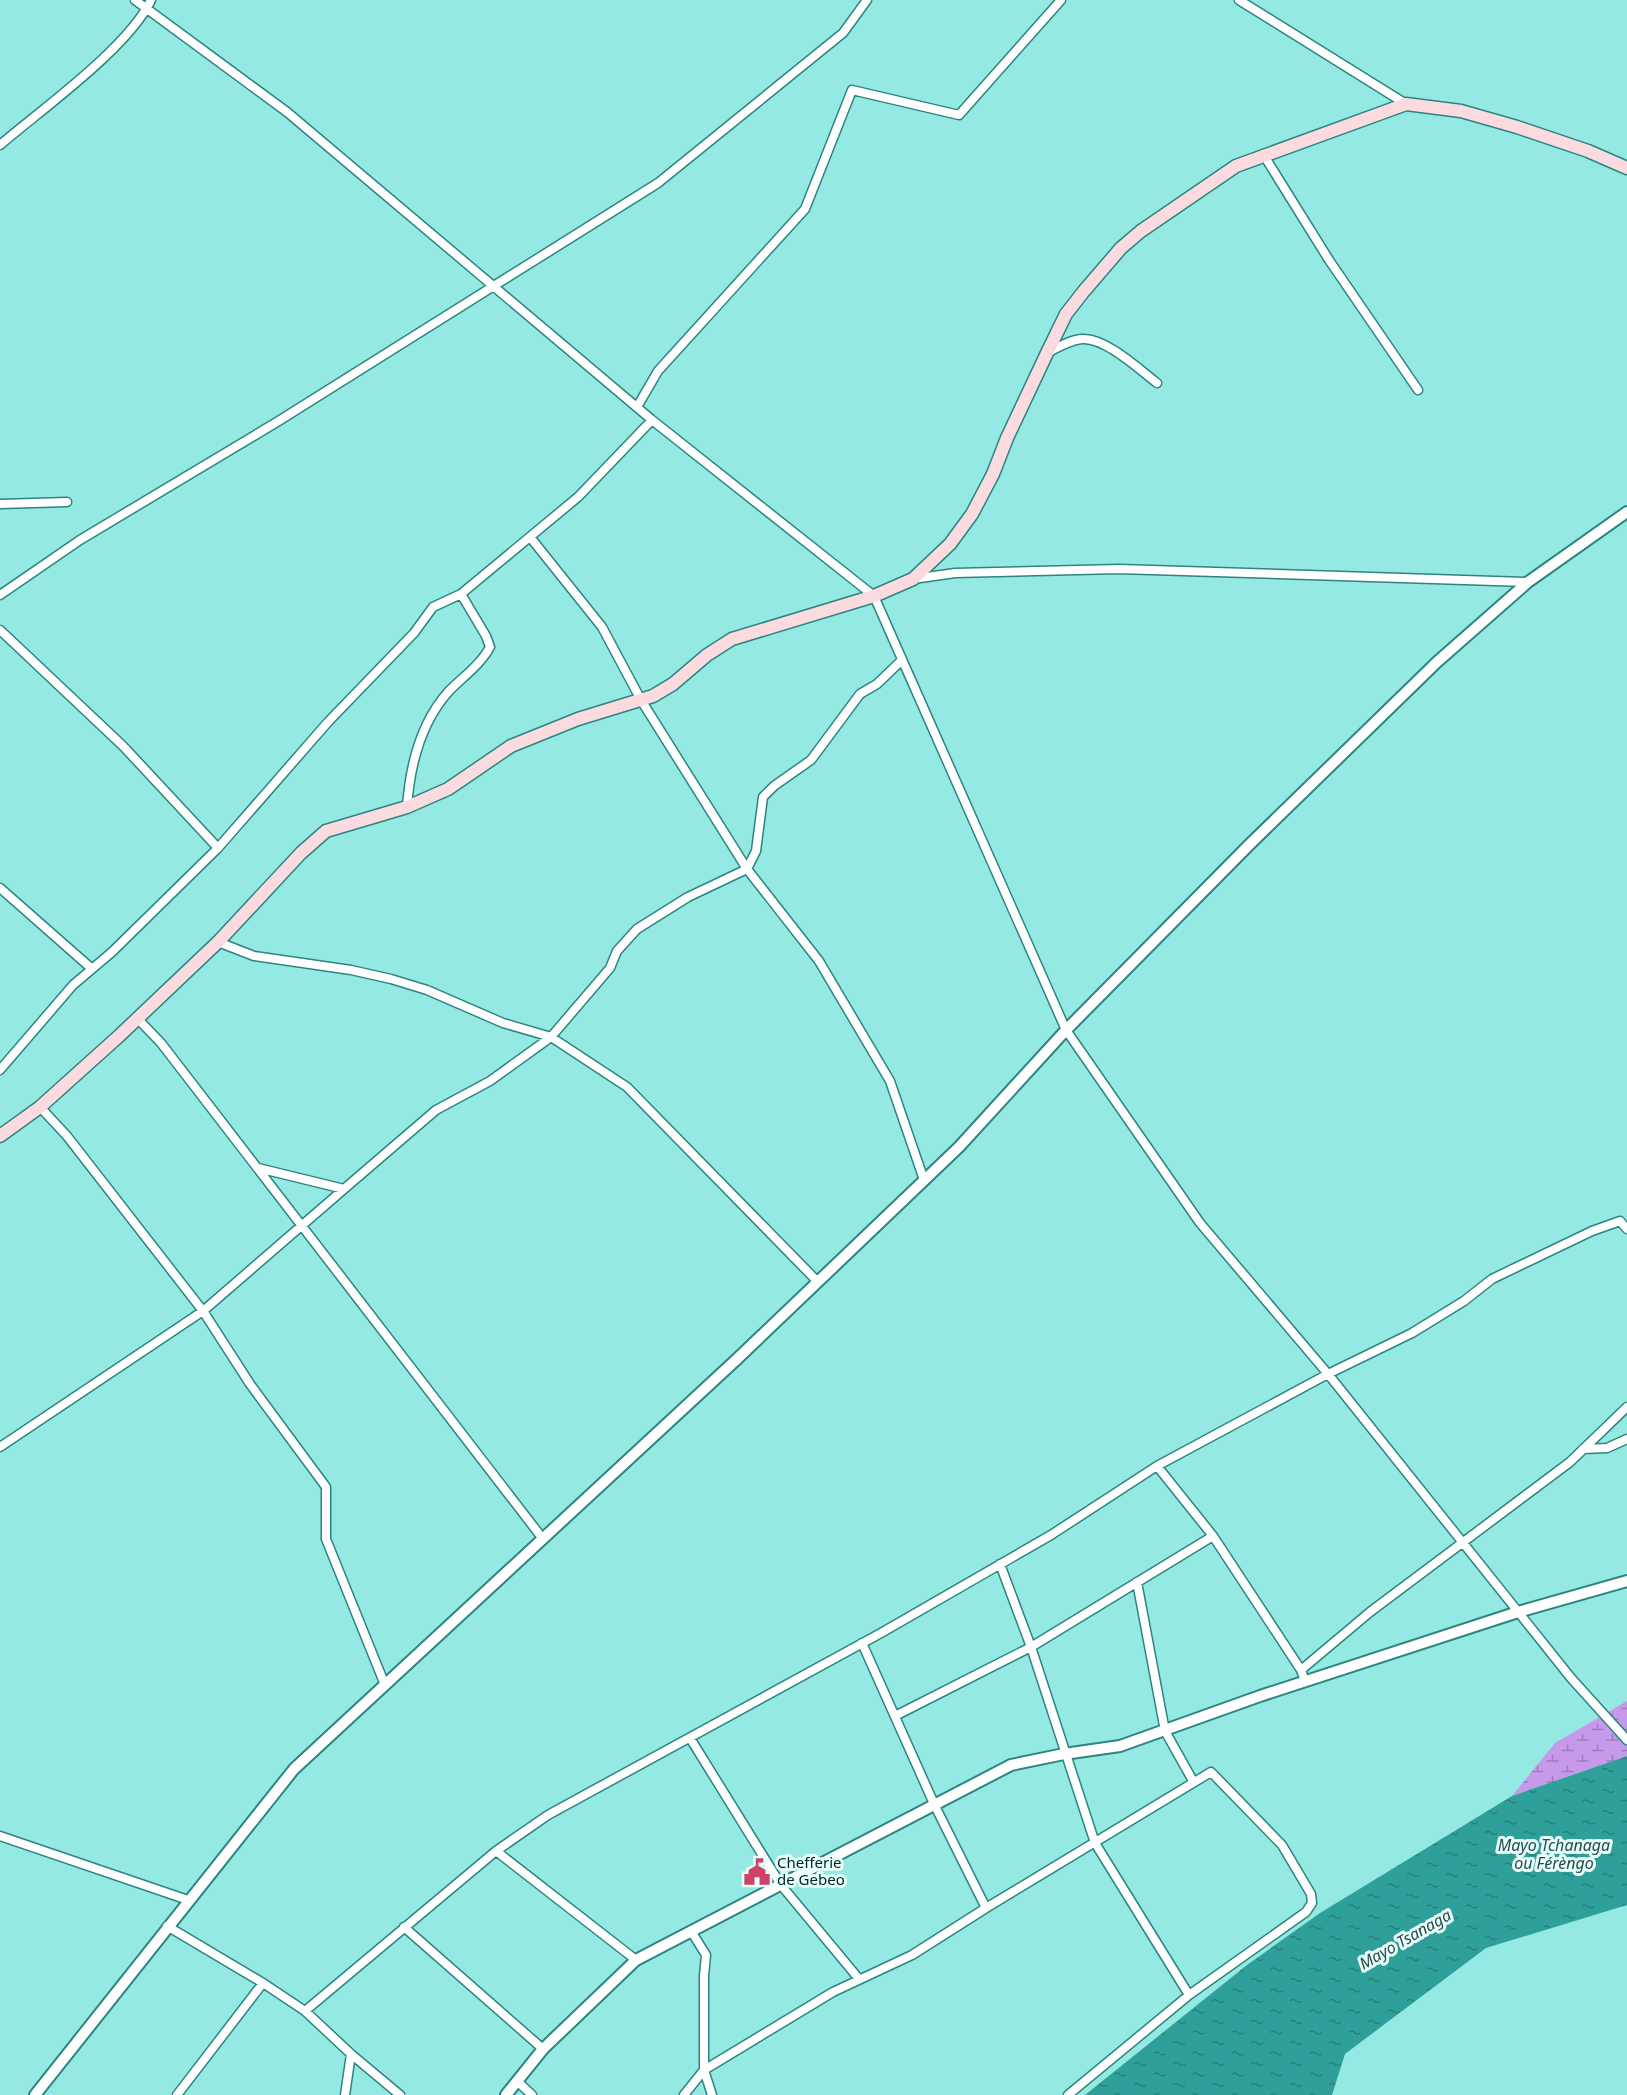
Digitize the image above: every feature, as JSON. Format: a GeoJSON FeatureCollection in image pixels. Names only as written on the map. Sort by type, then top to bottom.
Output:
{"type":"FeatureCollection","features":[{"type":"Feature","properties":{"kind":"main road"},"geometry":{"type":"LineString","coordinates":[[1,1132],[40,1107],[137,1018],[218,942],[301,852],[326,831],[407,807],[447,789],[511,746],[578,719],[641,700],[673,684],[707,655],[732,639],[874,596],[913,579],[950,544],[972,514],[993,474],[1007,438],[1066,314],[1121,248],[1184,199],[1236,166],[1263,154],[1406,104],[1461,111],[1506,124],[1588,151],[1627,168]]}},
{"type":"Feature","properties":{"kind":"street"},"geometry":{"type":"LineString","coordinates":[[135,0],[149,4],[287,112],[637,408],[874,596],[1066,1030],[1200,1223],[1328,1374],[1462,1544],[1596,1708],[1627,1740]]}},
{"type":"Feature","properties":{"kind":"street"},"geometry":{"type":"LineString","coordinates":[[0,595],[80,540],[277,422],[492,285],[658,183],[843,33],[867,0]]}},
{"type":"Feature","properties":{"kind":"street"},"geometry":{"type":"LineString","coordinates":[[637,408],[658,371],[806,209],[852,90],[959,115],[1061,0]]}},
{"type":"Feature","properties":{"kind":"street"},"geometry":{"type":"LineString","coordinates":[[1239,0],[1406,104]]}},
{"type":"Feature","properties":{"kind":"street"},"geometry":{"type":"LineString","coordinates":[[0,145],[110,51],[136,24],[149,4]]}},
{"type":"Feature","properties":{"kind":"street"},"geometry":{"type":"LineString","coordinates":[[1263,154],[1329,260],[1418,390]]}},
{"type":"Feature","properties":{"kind":"street"},"geometry":{"type":"LineString","coordinates":[[1047,353],[1083,338],[1100,343],[1120,354],[1157,383]]}},
{"type":"Feature","properties":{"kind":"street"},"geometry":{"type":"LineString","coordinates":[[0,1070],[36,1025],[91,968],[112,952],[218,848],[328,722],[414,633],[433,607],[461,594],[578,497],[652,420]]}},
{"type":"Feature","properties":{"kind":"street"},"geometry":{"type":"LineString","coordinates":[[0,504],[67,502]]}},
{"type":"Feature","properties":{"kind":"street"},"geometry":{"type":"LineString","coordinates":[[35,2095],[294,1769],[818,1282],[959,1147],[1066,1030],[1437,662],[1527,582],[1627,512]]}},
{"type":"Feature","properties":{"kind":"street"},"geometry":{"type":"LineString","coordinates":[[530,537],[602,627],[641,700],[747,869],[819,961],[890,1080],[902,1108],[924,1180]]}},
{"type":"Feature","properties":{"kind":"street"},"geometry":{"type":"LineString","coordinates":[[913,579],[955,573],[1119,569],[1527,582]]}},
{"type":"Feature","properties":{"kind":"street"},"geometry":{"type":"LineString","coordinates":[[407,807],[410,770],[417,745],[445,696],[485,657],[490,647],[461,594]]}},
{"type":"Feature","properties":{"kind":"street"},"geometry":{"type":"LineString","coordinates":[[0,630],[123,746],[218,848]]}},
{"type":"Feature","properties":{"kind":"street"},"geometry":{"type":"LineString","coordinates":[[0,1447],[203,1311],[436,1110],[489,1081],[551,1037],[610,968],[617,951],[637,929],[687,897],[747,869],[756,851],[763,797],[774,786],[811,760],[860,694],[877,684],[902,660]]}},
{"type":"Feature","properties":{"kind":"street"},"geometry":{"type":"LineString","coordinates":[[0,888],[91,968]]}},
{"type":"Feature","properties":{"kind":"street"},"geometry":{"type":"LineString","coordinates":[[218,942],[254,956],[351,970],[390,979],[427,990],[503,1023],[551,1037],[627,1087],[818,1282]]}},
{"type":"Feature","properties":{"kind":"street"},"geometry":{"type":"LineString","coordinates":[[137,1018],[161,1043],[543,1539]]}},
{"type":"Feature","properties":{"kind":"street"},"geometry":{"type":"LineString","coordinates":[[40,1107],[67,1136],[203,1311],[250,1384],[326,1487],[326,1539],[385,1685]]}},
{"type":"Feature","properties":{"kind":"street"},"geometry":{"type":"LineString","coordinates":[[258,1168],[344,1189]]}},
{"type":"Feature","properties":{"kind":"street"},"geometry":{"type":"LineString","coordinates":[[305,2012],[496,1851],[548,1815],[862,1643],[1000,1564],[1156,1466],[1328,1374],[1412,1333],[1464,1301],[1492,1279],[1592,1231],[1624,1219],[1627,1229]]}},
{"type":"Feature","properties":{"kind":"street"},"geometry":{"type":"LineString","coordinates":[[1303,1676],[1370,1612],[1462,1544],[1583,1449],[1627,1407]]}},
{"type":"Feature","properties":{"kind":"street"},"geometry":{"type":"LineString","coordinates":[[1583,1449],[1608,1448],[1627,1439]]}},
{"type":"Feature","properties":{"kind":"street"},"geometry":{"type":"LineString","coordinates":[[1156,1466],[1213,1536],[1303,1676]]}},
{"type":"Feature","properties":{"kind":"street"},"geometry":{"type":"LineString","coordinates":[[895,1716],[1031,1647],[1213,1536]]}},
{"type":"Feature","properties":{"kind":"street"},"geometry":{"type":"LineString","coordinates":[[1000,1564],[1031,1647],[1064,1754],[1095,1843],[1189,1995]]}},
{"type":"Feature","properties":{"kind":"street"},"geometry":{"type":"LineString","coordinates":[[506,2095],[543,2049],[636,1960],[1011,1765],[1120,1746],[1165,1731],[1303,1676],[1627,1581]]}},
{"type":"Feature","properties":{"kind":"street"},"geometry":{"type":"LineString","coordinates":[[1137,1582],[1165,1731],[1193,1781]]}},
{"type":"Feature","properties":{"kind":"street"},"geometry":{"type":"LineString","coordinates":[[862,1643],[935,1806],[986,1908]]}},
{"type":"Feature","properties":{"kind":"street"},"geometry":{"type":"LineString","coordinates":[[690,1738],[782,1885],[859,1979]]}},
{"type":"Feature","properties":{"kind":"street"},"geometry":{"type":"LineString","coordinates":[[684,2095],[704,2070],[859,1979],[912,1955],[1211,1772],[1282,1845],[1311,1894],[1312,1903],[1306,1912],[1189,1995],[1068,2095]]}},
{"type":"Feature","properties":{"kind":"street"},"geometry":{"type":"LineString","coordinates":[[0,1836],[188,1900]]}},
{"type":"Feature","properties":{"kind":"street"},"geometry":{"type":"LineString","coordinates":[[496,1851],[636,1960]]}},
{"type":"Feature","properties":{"kind":"street"},"geometry":{"type":"LineString","coordinates":[[167,1926],[263,1983],[305,2012],[400,2095]]}},
{"type":"Feature","properties":{"kind":"street"},"geometry":{"type":"LineString","coordinates":[[404,1928],[543,2049]]}},
{"type":"Feature","properties":{"kind":"street"},"geometry":{"type":"LineString","coordinates":[[691,1931],[706,1955],[704,2070],[712,2095]]}},
{"type":"Feature","properties":{"kind":"street"},"geometry":{"type":"LineString","coordinates":[[177,2095],[263,1983]]}},
{"type":"Feature","properties":{"kind":"street"},"geometry":{"type":"LineString","coordinates":[[345,2095],[351,2054]]}},
{"type":"Feature","properties":{"kind":"street"},"geometry":{"type":"LineString","coordinates":[[517,2081],[532,2095]]}},
{"type":"Feature","properties":{"kind":"green space"},"geometry":{"type":"Polygon","coordinates":[[[1627,1701],[1627,1756],[1512,1796],[1555,1743],[1627,1701]]]}},
{"type":"Feature","properties":{"kind":"water","name":"Mayo Tchanaga ou Férèngo"},"geometry":{"type":"Polygon","coordinates":[[[1627,1756],[1627,1905],[1486,1948],[1345,2054],[1332,2095],[1085,2095],[1247,1965],[1320,1913],[1512,1796],[1627,1756]]]}},
{"type":"Feature","properties":{"kind":"place","name":"Chefferie de Gebeo"},"geometry":{"type":"Point","coordinates":[757,1872]}},
{"type":"Feature","properties":{"kind":"water label","name":"Mayo Tsanaga"},"geometry":{"type":"Point","coordinates":[1405,1939]}}]}
